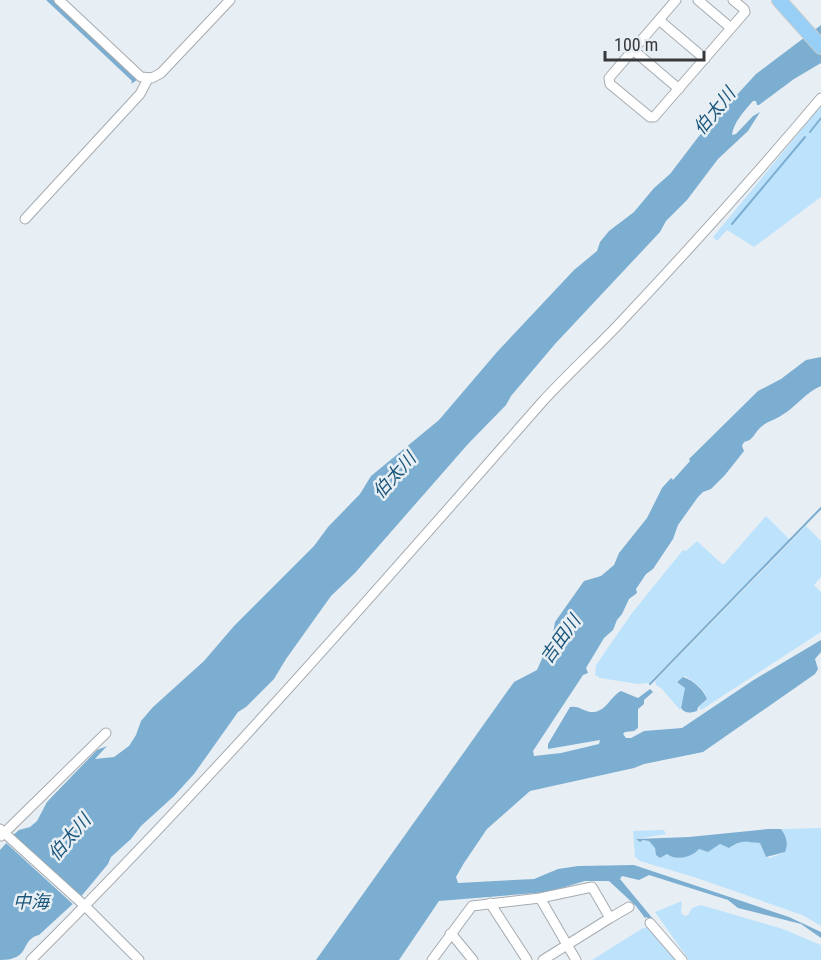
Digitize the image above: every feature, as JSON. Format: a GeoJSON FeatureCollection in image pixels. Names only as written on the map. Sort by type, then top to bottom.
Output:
{"type":"FeatureCollection","features":[{"type":"Feature","properties":{"kind":"highway"},"geometry":{"type":"LineString","coordinates":[[779,0],[821,46]]}},
{"type":"Feature","properties":{"kind":"street"},"geometry":{"type":"LineString","coordinates":[[59,0],[141,77],[148,79],[161,72],[230,0]]}},
{"type":"Feature","properties":{"kind":"street"},"geometry":{"type":"LineString","coordinates":[[676,0],[609,78],[610,84],[650,117],[654,117],[745,12],[733,0]]}},
{"type":"Feature","properties":{"kind":"street"},"geometry":{"type":"LineString","coordinates":[[698,0],[731,28]]}},
{"type":"Feature","properties":{"kind":"street"},"geometry":{"type":"LineString","coordinates":[[659,20],[705,59]]}},
{"type":"Feature","properties":{"kind":"street"},"geometry":{"type":"LineString","coordinates":[[633,50],[679,89]]}},
{"type":"Feature","properties":{"kind":"street"},"geometry":{"type":"LineString","coordinates":[[26,219],[141,94],[148,79]]}},
{"type":"Feature","properties":{"kind":"street"},"geometry":{"type":"LineString","coordinates":[[31,960],[85,906],[278,701],[546,399],[740,194],[821,98]]}},
{"type":"Feature","properties":{"kind":"street"},"geometry":{"type":"LineString","coordinates":[[106,733],[1,833],[85,906],[139,960]]}},
{"type":"Feature","properties":{"kind":"street"},"geometry":{"type":"LineString","coordinates":[[432,960],[471,907],[540,898],[590,886],[610,918]]}},
{"type":"Feature","properties":{"kind":"street"},"geometry":{"type":"LineString","coordinates":[[540,898],[576,960]]}},
{"type":"Feature","properties":{"kind":"street"},"geometry":{"type":"LineString","coordinates":[[490,903],[527,960]]}},
{"type":"Feature","properties":{"kind":"street"},"geometry":{"type":"LineString","coordinates":[[543,960],[629,907]]}},
{"type":"Feature","properties":{"kind":"street"},"geometry":{"type":"LineString","coordinates":[[650,922],[682,960]]}},
{"type":"Feature","properties":{"kind":"street"},"geometry":{"type":"LineString","coordinates":[[450,934],[473,960]]}},
{"type":"Feature","properties":{"kind":"shaded area"},"geometry":{"type":"Polygon","coordinates":[[[821,106],[821,197],[754,247],[727,230],[717,241],[713,237],[821,106]]]}},
{"type":"Feature","properties":{"kind":"shaded area"},"geometry":{"type":"Polygon","coordinates":[[[766,516],[790,540],[649,683],[638,684],[600,678],[595,675],[596,665],[632,613],[683,550],[686,551],[697,541],[724,564],[766,516]]]}},
{"type":"Feature","properties":{"kind":"shaded area"},"geometry":{"type":"Polygon","coordinates":[[[806,526],[821,541],[821,577],[814,585],[821,592],[821,632],[701,710],[698,707],[707,699],[706,695],[685,676],[676,682],[683,685],[685,690],[680,710],[656,685],[655,681],[806,526]]]}},
{"type":"Feature","properties":{"kind":"shaded area"},"geometry":{"type":"Polygon","coordinates":[[[821,828],[821,926],[802,915],[697,878],[640,861],[635,857],[633,831],[664,830],[666,834],[636,839],[640,842],[649,841],[660,858],[667,854],[675,858],[683,858],[699,849],[708,852],[720,844],[729,848],[742,841],[760,843],[766,857],[770,858],[785,852],[786,840],[781,829],[821,828]]]}},
{"type":"Feature","properties":{"kind":"shaded area"},"geometry":{"type":"Polygon","coordinates":[[[682,901],[681,913],[685,916],[692,908],[701,905],[783,929],[821,945],[821,960],[689,960],[655,912],[682,901]]]}},
{"type":"Feature","properties":{"kind":"shaded area"},"geometry":{"type":"Polygon","coordinates":[[[647,927],[676,960],[592,960],[643,928],[647,927]]]}},
{"type":"Feature","properties":{"kind":"water"},"geometry":{"type":"Polygon","coordinates":[[[46,0],[53,0],[137,80],[131,84],[132,81],[46,0]]]}},
{"type":"Feature","properties":{"kind":"water","name":"伯太川"},"geometry":{"type":"Polygon","coordinates":[[[821,25],[821,63],[794,79],[759,105],[753,101],[737,121],[732,135],[760,112],[748,131],[718,159],[687,200],[666,221],[660,232],[555,344],[506,405],[468,444],[355,573],[331,596],[274,679],[238,712],[194,774],[111,857],[108,864],[79,899],[11,837],[37,821],[47,802],[97,750],[107,746],[95,759],[114,757],[129,746],[141,721],[153,707],[204,661],[234,626],[314,546],[328,527],[360,494],[371,476],[439,420],[497,352],[574,270],[597,251],[600,242],[609,231],[634,212],[654,188],[670,174],[699,136],[756,74],[821,25]]]}},
{"type":"Feature","properties":{"kind":"water","name":"吉田川"},"geometry":{"type":"Polygon","coordinates":[[[821,357],[821,386],[787,412],[764,425],[752,438],[744,442],[742,446],[744,451],[725,475],[711,489],[698,497],[678,525],[673,539],[653,569],[646,574],[636,589],[637,593],[629,599],[613,630],[604,638],[586,668],[588,673],[583,675],[533,751],[534,756],[561,753],[599,744],[600,740],[548,749],[548,744],[570,707],[591,712],[598,711],[621,691],[638,698],[650,689],[653,692],[638,709],[638,728],[623,734],[626,738],[631,738],[644,731],[682,728],[752,681],[821,640],[821,652],[815,659],[818,669],[815,674],[703,752],[530,791],[487,829],[456,877],[458,883],[534,879],[558,869],[578,866],[634,865],[789,917],[821,932],[821,938],[801,924],[738,908],[728,900],[649,875],[639,880],[622,876],[620,879],[687,960],[609,881],[585,881],[548,892],[439,901],[399,960],[316,960],[514,682],[537,670],[553,634],[555,622],[584,581],[601,576],[614,565],[619,553],[647,518],[662,488],[671,478],[673,480],[690,461],[689,459],[758,391],[781,379],[806,360],[821,357]]]}},
{"type":"Feature","properties":{"kind":"water"},"geometry":{"type":"Polygon","coordinates":[[[683,677],[697,685],[707,699],[697,711],[688,712],[681,708],[685,688],[677,682],[683,677]]]}},
{"type":"Feature","properties":{"kind":"water"},"geometry":{"type":"Polygon","coordinates":[[[781,829],[786,840],[785,852],[766,857],[760,843],[744,842],[729,848],[720,844],[708,852],[699,849],[683,858],[667,854],[660,858],[649,841],[640,842],[636,839],[689,837],[781,829]]]}},
{"type":"Feature","properties":{"kind":"water","name":"中海"},"geometry":{"type":"Polygon","coordinates":[[[9,840],[76,901],[39,935],[29,941],[17,957],[0,960],[0,850],[9,840]]]}},
{"type":"Feature","properties":{"kind":"pier"},"geometry":{"type":"Polygon","coordinates":[[[8,837],[78,903],[75,906],[4,841],[8,837]]]}},
{"type":"Feature","properties":{"kind":"waterway"},"geometry":{"type":"LineString","coordinates":[[810,132],[821,118]]}},
{"type":"Feature","properties":{"kind":"waterway"},"geometry":{"type":"LineString","coordinates":[[732,224],[805,137]]}},
{"type":"Feature","properties":{"kind":"waterway"},"geometry":{"type":"LineString","coordinates":[[650,684],[821,508]]}}]}
